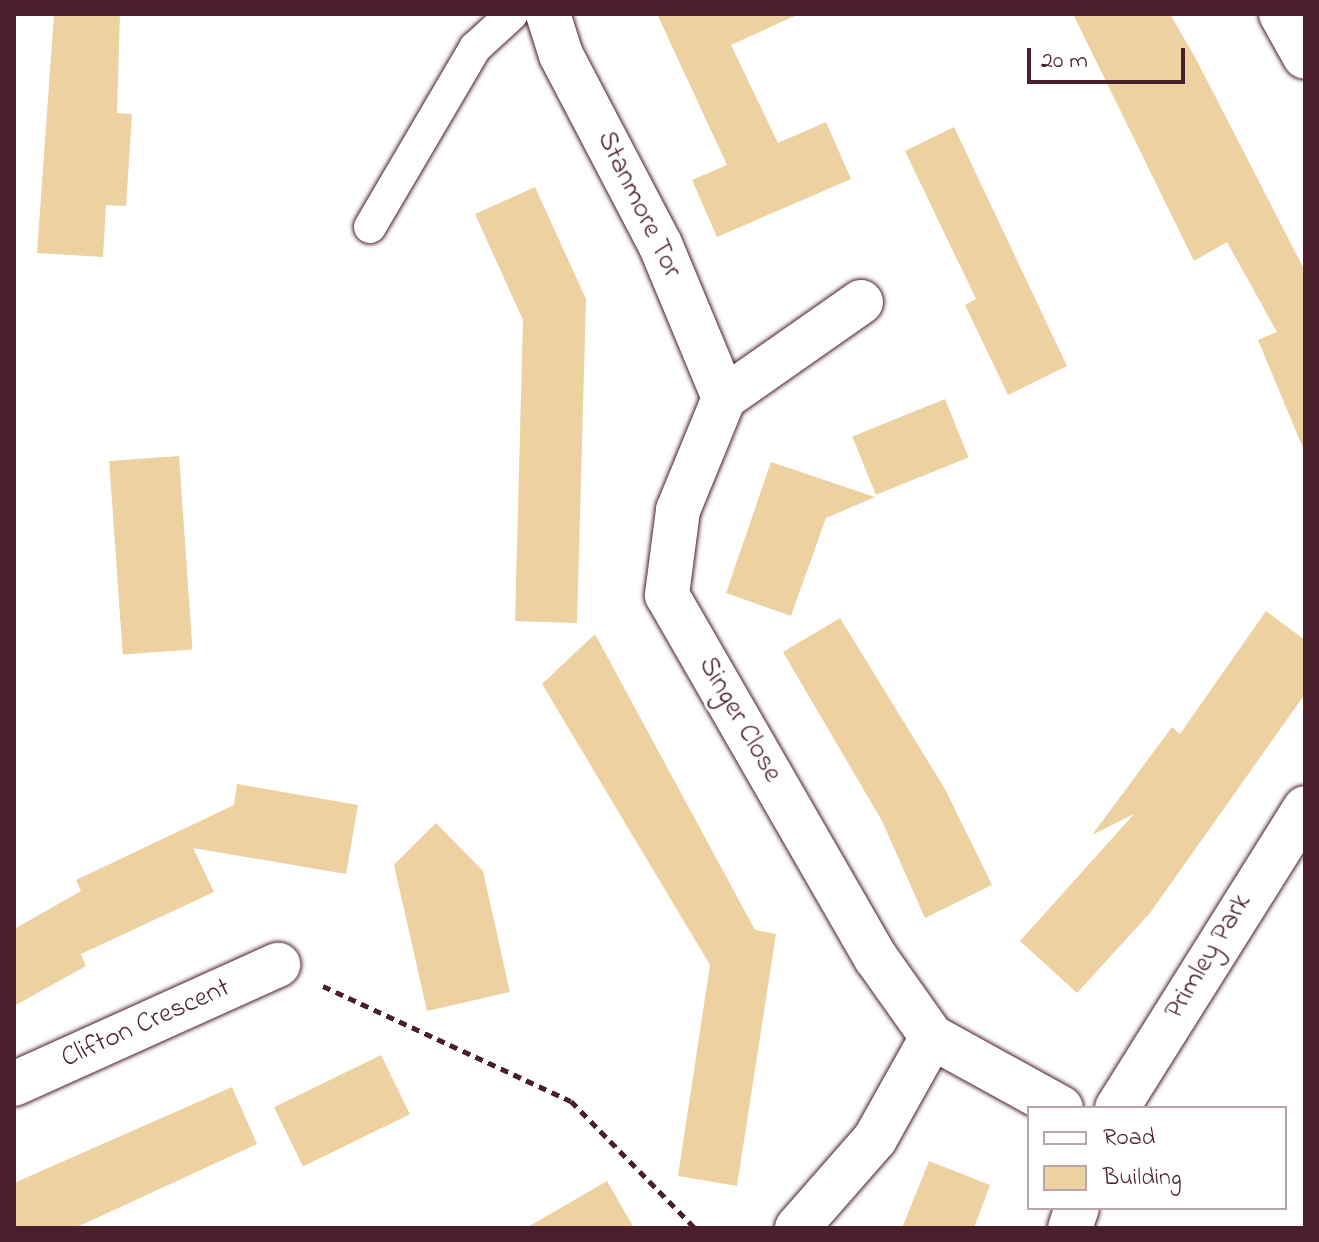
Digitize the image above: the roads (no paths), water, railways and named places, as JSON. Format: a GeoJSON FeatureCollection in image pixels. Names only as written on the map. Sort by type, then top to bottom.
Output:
{"type":"FeatureCollection","features":[{"type":"Feature","properties":{"kind":"street","name":"Stanmore Tor"},"geometry":{"type":"LineString","coordinates":[[548,14],[561,55],[660,244],[724,398]]}},
{"type":"Feature","properties":{"kind":"street"},"geometry":{"type":"LineString","coordinates":[[1281,14],[1305,57]]}},
{"type":"Feature","properties":{"kind":"street"},"geometry":{"type":"LineString","coordinates":[[724,398],[861,302]]}},
{"type":"Feature","properties":{"kind":"street","name":"Singer Close"},"geometry":{"type":"LineString","coordinates":[[724,398],[678,510],[667,595],[876,958],[932,1037],[1057,1106]]}},
{"type":"Feature","properties":{"kind":"street","name":"Primley Park"},"geometry":{"type":"LineString","coordinates":[[1118,1106],[1305,808]]}},
{"type":"Feature","properties":{"kind":"street","name":"Clifton Crescent"},"geometry":{"type":"LineString","coordinates":[[14,1084],[278,965]]}},
{"type":"Feature","properties":{"kind":"street"},"geometry":{"type":"LineString","coordinates":[[797,1228],[875,1139],[932,1037]]}},
{"type":"Feature","properties":{"kind":"lane"},"geometry":{"type":"LineString","coordinates":[[370,227],[475,48],[512,14]]}}]}
